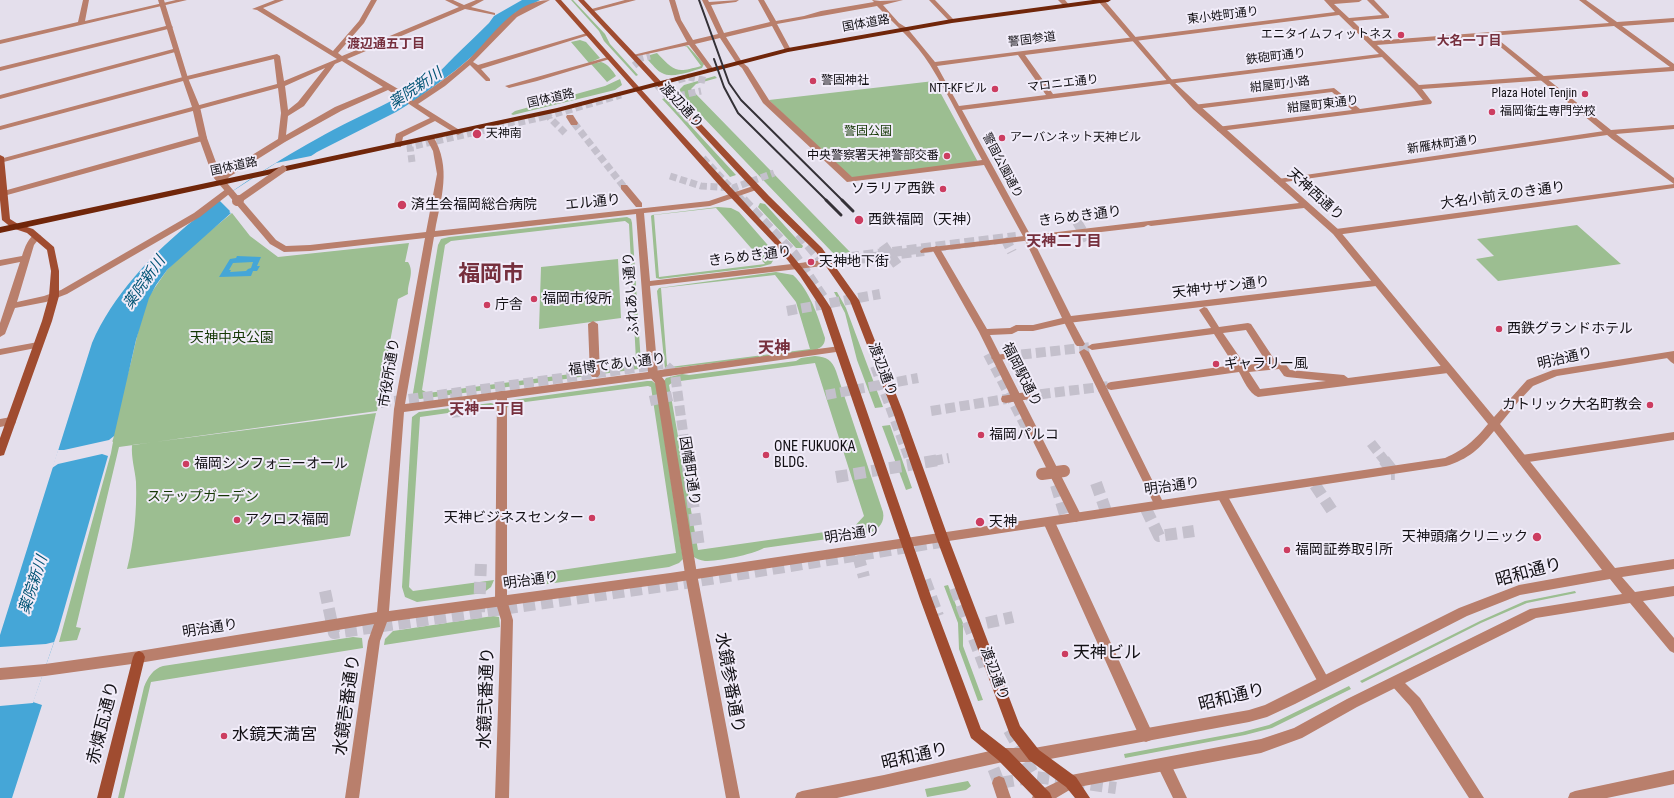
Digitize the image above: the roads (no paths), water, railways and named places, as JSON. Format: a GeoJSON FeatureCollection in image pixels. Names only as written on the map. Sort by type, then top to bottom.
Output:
{"type":"FeatureCollection","features":[{"type":"Feature","properties":{"kind":"highway","name":"国体道路"},"geometry":{"type":"LineString","coordinates":[[0,230],[300,165],[458,133],[558,110],[788,50],[952,21],[1104,1]]}},
{"type":"Feature","properties":{"kind":"main road","name":"渡辺通り"},"geometry":{"type":"LineString","coordinates":[[558,0],[733,195],[799,266],[816,290],[826,308],[906,542],[976,733],[1003,755],[1043,798]]}},
{"type":"Feature","properties":{"kind":"main road","name":"渡辺通り"},"geometry":{"type":"LineString","coordinates":[[581,0],[756,187],[819,250],[829,262],[854,300],[898,412],[942,537],[1015,730],[1034,755],[1071,782],[1083,798]]}},
{"type":"Feature","properties":{"kind":"main road"},"geometry":{"type":"LineString","coordinates":[[0,157],[1,195],[6,220],[15,226],[30,231],[51,249],[55,271],[54,296],[48,321],[0,452]]}},
{"type":"Feature","properties":{"kind":"main road","name":"赤煉瓦通り"},"geometry":{"type":"LineString","coordinates":[[104,798],[139,657]]}},
{"type":"Feature","properties":{"kind":"street"},"geometry":{"type":"LineString","coordinates":[[81,23],[86,0]]}},
{"type":"Feature","properties":{"kind":"street"},"geometry":{"type":"LineString","coordinates":[[0,42],[162,2],[184,0]]}},
{"type":"Feature","properties":{"kind":"street"},"geometry":{"type":"LineString","coordinates":[[281,0],[256,8],[402,95],[458,133]]}},
{"type":"Feature","properties":{"kind":"street"},"geometry":{"type":"LineString","coordinates":[[334,54],[362,22],[374,0]]}},
{"type":"Feature","properties":{"kind":"street"},"geometry":{"type":"LineString","coordinates":[[448,0],[464,7],[493,14]]}},
{"type":"Feature","properties":{"kind":"street"},"geometry":{"type":"LineString","coordinates":[[0,161],[280,85],[480,0]]}},
{"type":"Feature","properties":{"kind":"street"},"geometry":{"type":"LineString","coordinates":[[412,103],[427,95],[470,61],[487,46],[519,12],[547,0]]}},
{"type":"Feature","properties":{"kind":"street"},"geometry":{"type":"LineString","coordinates":[[591,10],[633,0]]}},
{"type":"Feature","properties":{"kind":"street"},"geometry":{"type":"LineString","coordinates":[[672,0],[677,16],[690,43],[711,70]]}},
{"type":"Feature","properties":{"kind":"street"},"geometry":{"type":"LineString","coordinates":[[736,0],[705,2],[722,36],[740,63],[745,67],[766,100],[850,180],[986,162]]}},
{"type":"Feature","properties":{"kind":"street"},"geometry":{"type":"LineString","coordinates":[[761,0],[788,50]]}},
{"type":"Feature","properties":{"kind":"street"},"geometry":{"type":"LineString","coordinates":[[635,56],[773,23],[805,18],[821,13],[877,2],[900,0]]}},
{"type":"Feature","properties":{"kind":"street"},"geometry":{"type":"LineString","coordinates":[[932,0],[952,21]]}},
{"type":"Feature","properties":{"kind":"street"},"geometry":{"type":"LineString","coordinates":[[1061,0],[1067,6]]}},
{"type":"Feature","properties":{"kind":"street"},"geometry":{"type":"LineString","coordinates":[[1328,1],[1359,0]]}},
{"type":"Feature","properties":{"kind":"street"},"geometry":{"type":"LineString","coordinates":[[1347,20],[1387,17],[1370,0]]}},
{"type":"Feature","properties":{"kind":"street"},"geometry":{"type":"LineString","coordinates":[[1582,0],[1674,68]]}},
{"type":"Feature","properties":{"kind":"street","name":"天神西通り"},"geometry":{"type":"LineString","coordinates":[[1104,1],[1171,82],[1196,107],[1336,232],[1376,283],[1522,459],[1613,574],[1674,646]]}},
{"type":"Feature","properties":{"kind":"street"},"geometry":{"type":"LineString","coordinates":[[1328,1],[1417,88],[1674,68]]}},
{"type":"Feature","properties":{"kind":"street"},"geometry":{"type":"LineString","coordinates":[[162,2],[185,78],[196,107],[203,138],[217,177],[239,203],[283,169]]}},
{"type":"Feature","properties":{"kind":"street","name":"警固公園通り"},"geometry":{"type":"LineString","coordinates":[[877,2],[897,24],[905,29],[933,64],[1028,238],[1068,320],[1085,348],[1100,388],[1159,504]]}},
{"type":"Feature","properties":{"kind":"street","name":"東小姓町通り"},"geometry":{"type":"LineString","coordinates":[[1134,39],[1339,13]]}},
{"type":"Feature","properties":{"kind":"street"},"geometry":{"type":"LineString","coordinates":[[1371,43],[1674,20]]}},
{"type":"Feature","properties":{"kind":"street"},"geometry":{"type":"LineString","coordinates":[[0,69],[170,27]]}},
{"type":"Feature","properties":{"kind":"street"},"geometry":{"type":"LineString","coordinates":[[477,68],[589,34]]}},
{"type":"Feature","properties":{"kind":"street"},"geometry":{"type":"LineString","coordinates":[[1488,34],[1674,182]]}},
{"type":"Feature","properties":{"kind":"street","name":"警固参道"},"geometry":{"type":"LineString","coordinates":[[933,64],[1134,39]]}},
{"type":"Feature","properties":{"kind":"street"},"geometry":{"type":"LineString","coordinates":[[0,97],[177,50]]}},
{"type":"Feature","properties":{"kind":"street"},"geometry":{"type":"LineString","coordinates":[[1020,53],[1051,96]]}},
{"type":"Feature","properties":{"kind":"street","name":"鉄砲町通り"},"geometry":{"type":"LineString","coordinates":[[1171,82],[1383,55]]}},
{"type":"Feature","properties":{"kind":"street"},"geometry":{"type":"LineString","coordinates":[[0,128],[185,78],[277,56],[285,114],[282,140]]}},
{"type":"Feature","properties":{"kind":"street"},"geometry":{"type":"LineString","coordinates":[[509,86],[610,58]]}},
{"type":"Feature","properties":{"kind":"street"},"geometry":{"type":"LineString","coordinates":[[470,61],[488,80]]}},
{"type":"Feature","properties":{"kind":"street"},"geometry":{"type":"LineString","coordinates":[[285,114],[301,104],[333,62]]}},
{"type":"Feature","properties":{"kind":"street","name":"マロニエ通り"},"geometry":{"type":"LineString","coordinates":[[957,108],[1171,82]]}},
{"type":"Feature","properties":{"kind":"street"},"geometry":{"type":"LineString","coordinates":[[221,182],[226,175],[282,140],[338,110],[388,87]]}},
{"type":"Feature","properties":{"kind":"street","name":"紺屋町東通り"},"geometry":{"type":"LineString","coordinates":[[1220,129],[1428,102],[1417,88]]}},
{"type":"Feature","properties":{"kind":"street","name":"紺屋町小路"},"geometry":{"type":"LineString","coordinates":[[1196,107],[1334,90],[1358,112]]}},
{"type":"Feature","properties":{"kind":"street"},"geometry":{"type":"LineString","coordinates":[[398,145],[399,136],[436,118]]}},
{"type":"Feature","properties":{"kind":"street","name":"新雁林町通り"},"geometry":{"type":"LineString","coordinates":[[1278,181],[1611,132],[1674,127]]}},
{"type":"Feature","properties":{"kind":"street"},"geometry":{"type":"LineString","coordinates":[[1,195],[203,138]]}},
{"type":"Feature","properties":{"kind":"street","name":"市役所通り"},"geometry":{"type":"LineString","coordinates":[[383,617],[399,409],[441,174],[437,151],[430,138]]}},
{"type":"Feature","properties":{"kind":"street"},"geometry":{"type":"LineString","coordinates":[[624,186],[640,208]]}},
{"type":"Feature","properties":{"kind":"street","name":"大名小前えのき通り"},"geometry":{"type":"LineString","coordinates":[[1336,232],[1674,186]]}},
{"type":"Feature","properties":{"kind":"street","name":"エル通り"},"geometry":{"type":"LineString","coordinates":[[239,203],[273,242],[284,249],[310,248],[640,208],[710,203],[756,187]]}},
{"type":"Feature","properties":{"kind":"street"},"geometry":{"type":"LineString","coordinates":[[11,306],[54,296],[197,215],[229,192]]}},
{"type":"Feature","properties":{"kind":"street","name":"きらめき通り"},"geometry":{"type":"LineString","coordinates":[[924,251],[1305,205]]}},
{"type":"Feature","properties":{"kind":"street","name":"ふれあい通り"},"geometry":{"type":"LineString","coordinates":[[640,208],[653,375]]}},
{"type":"Feature","properties":{"kind":"street"},"geometry":{"type":"LineString","coordinates":[[0,334],[11,306],[30,244],[37,236]]}},
{"type":"Feature","properties":{"kind":"street","name":"福岡駅通り"},"geometry":{"type":"LineString","coordinates":[[936,249],[984,332],[996,358],[1021,397],[1026,415],[1076,517]]}},
{"type":"Feature","properties":{"kind":"street"},"geometry":{"type":"LineString","coordinates":[[0,263],[26,258]]}},
{"type":"Feature","properties":{"kind":"street","name":"きらめき通り"},"geometry":{"type":"LineString","coordinates":[[646,284],[858,259]]}},
{"type":"Feature","properties":{"kind":"street","name":"天神サザン通り"},"geometry":{"type":"LineString","coordinates":[[984,332],[1012,331],[1016,328],[1033,328],[1068,320],[1376,283]]}},
{"type":"Feature","properties":{"kind":"street"},"geometry":{"type":"LineString","coordinates":[[1204,310],[1258,393],[1448,369]]}},
{"type":"Feature","properties":{"kind":"street"},"geometry":{"type":"LineString","coordinates":[[593,324],[595,374]]}},
{"type":"Feature","properties":{"kind":"street"},"geometry":{"type":"LineString","coordinates":[[1085,348],[1248,326],[1274,366]]}},
{"type":"Feature","properties":{"kind":"street"},"geometry":{"type":"LineString","coordinates":[[0,352],[38,345]]}},
{"type":"Feature","properties":{"kind":"street","name":"福博であい通り"},"geometry":{"type":"LineString","coordinates":[[399,409],[502,394],[840,350]]}},
{"type":"Feature","properties":{"kind":"street"},"geometry":{"type":"LineString","coordinates":[[996,358],[1007,356]]}},
{"type":"Feature","properties":{"kind":"street","name":"明治通り"},"geometry":{"type":"LineString","coordinates":[[0,674],[45,670],[139,657],[383,617],[1049,522],[1159,504],[1222,496],[1446,462],[1465,454],[1477,444],[1514,399],[1530,383],[1556,373],[1672,356]]}},
{"type":"Feature","properties":{"kind":"street"},"geometry":{"type":"LineString","coordinates":[[1111,386],[1241,368],[1245,369],[1281,365],[1287,373],[1344,378],[1346,382]]}},
{"type":"Feature","properties":{"kind":"street","name":"因幡町通り"},"geometry":{"type":"LineString","coordinates":[[653,375],[660,382],[692,574]]}},
{"type":"Feature","properties":{"kind":"street","name":"水鏡弐番通り"},"geometry":{"type":"LineString","coordinates":[[502,394],[501,600],[507,620],[502,798]]}},
{"type":"Feature","properties":{"kind":"street"},"geometry":{"type":"LineString","coordinates":[[1006,400],[1021,397]]}},
{"type":"Feature","properties":{"kind":"street"},"geometry":{"type":"LineString","coordinates":[[0,423],[11,421]]}},
{"type":"Feature","properties":{"kind":"street"},"geometry":{"type":"LineString","coordinates":[[1522,459],[1674,436]]}},
{"type":"Feature","properties":{"kind":"street"},"geometry":{"type":"LineString","coordinates":[[1042,474],[1064,471]]}},
{"type":"Feature","properties":{"kind":"street"},"geometry":{"type":"LineString","coordinates":[[1222,496],[1324,682]]}},
{"type":"Feature","properties":{"kind":"street"},"geometry":{"type":"LineString","coordinates":[[1049,522],[1146,735]]}},
{"type":"Feature","properties":{"kind":"street","name":"昭和通り"},"geometry":{"type":"LineString","coordinates":[[802,798],[884,782],[1003,755],[1034,755],[1249,716],[1267,711],[1463,612],[1519,590],[1674,564]]}},
{"type":"Feature","properties":{"kind":"street","name":"水鏡参番通り"},"geometry":{"type":"LineString","coordinates":[[692,574],[733,798]]}},
{"type":"Feature","properties":{"kind":"street"},"geometry":{"type":"LineString","coordinates":[[1043,798],[1071,782],[1239,751],[1261,746],[1297,734],[1352,703],[1534,613],[1674,591]]}},
{"type":"Feature","properties":{"kind":"street","name":"水鏡壱番通り"},"geometry":{"type":"LineString","coordinates":[[352,798],[374,641],[383,617]]}},
{"type":"Feature","properties":{"kind":"street"},"geometry":{"type":"LineString","coordinates":[[1396,682],[1415,702],[1476,798]]}},
{"type":"Feature","properties":{"kind":"street"},"geometry":{"type":"LineString","coordinates":[[1164,765],[1180,798]]}},
{"type":"Feature","properties":{"kind":"street"},"geometry":{"type":"LineString","coordinates":[[1575,798],[1674,777]]}},
{"type":"Feature","properties":{"kind":"street"},"geometry":{"type":"LineString","coordinates":[[999,783],[1004,798]]}},
{"type":"Feature","properties":{"kind":"water","name":"薬院新川"},"geometry":{"type":"Polygon","coordinates":[[[522,0],[540,0],[515,13],[483,47],[456,70],[417,99],[396,112],[317,152],[229,212],[231,213],[167,270],[156,285],[149,298],[136,340],[114,436],[108,450],[108,456],[58,631],[33,702],[42,705],[12,798],[0,798],[0,635],[92,343],[111,309],[135,276],[164,247],[195,219],[229,193],[299,149],[430,79],[485,27],[494,16],[522,0]]]}},
{"type":"Feature","properties":{"kind":"water"},"geometry":{"type":"Polygon","coordinates":[[[237,256],[261,257],[257,266],[260,266],[257,271],[253,271],[251,276],[219,277],[230,259],[236,258],[237,256]],[[253,262],[233,263],[229,270],[231,270],[230,272],[246,271],[251,268],[253,262]]]}},
{"type":"Feature","properties":{"kind":"tunnel"},"geometry":{"type":"LineString","coordinates":[[639,66],[634,60],[650,56]]}},
{"type":"Feature","properties":{"kind":"tunnel"},"geometry":{"type":"LineString","coordinates":[[678,80],[689,77],[708,81]]}},
{"type":"Feature","properties":{"kind":"tunnel"},"geometry":{"type":"LineString","coordinates":[[657,85],[669,98]]}},
{"type":"Feature","properties":{"kind":"tunnel"},"geometry":{"type":"LineString","coordinates":[[669,98],[701,91]]}},
{"type":"Feature","properties":{"kind":"tunnel"},"geometry":{"type":"LineString","coordinates":[[548,116],[621,95]]}},
{"type":"Feature","properties":{"kind":"tunnel"},"geometry":{"type":"LineString","coordinates":[[669,98],[689,120]]}},
{"type":"Feature","properties":{"kind":"tunnel"},"geometry":{"type":"LineString","coordinates":[[412,162],[410,147],[548,116]]}},
{"type":"Feature","properties":{"kind":"tunnel"},"geometry":{"type":"LineString","coordinates":[[548,116],[565,133]]}},
{"type":"Feature","properties":{"kind":"tunnel"},"geometry":{"type":"LineString","coordinates":[[574,123],[624,187]]}},
{"type":"Feature","properties":{"kind":"tunnel"},"geometry":{"type":"LineString","coordinates":[[703,158],[731,188]]}},
{"type":"Feature","properties":{"kind":"tunnel"},"geometry":{"type":"LineString","coordinates":[[731,188],[774,173]]}},
{"type":"Feature","properties":{"kind":"tunnel"},"geometry":{"type":"LineString","coordinates":[[670,176],[701,186],[731,188]]}},
{"type":"Feature","properties":{"kind":"tunnel"},"geometry":{"type":"LineString","coordinates":[[731,188],[743,201]]}},
{"type":"Feature","properties":{"kind":"tunnel"},"geometry":{"type":"LineString","coordinates":[[743,200],[794,254],[823,297]]}},
{"type":"Feature","properties":{"kind":"tunnel"},"geometry":{"type":"LineString","coordinates":[[1077,222],[1088,240]]}},
{"type":"Feature","properties":{"kind":"tunnel"},"geometry":{"type":"LineString","coordinates":[[799,234],[827,267]]}},
{"type":"Feature","properties":{"kind":"tunnel"},"geometry":{"type":"LineString","coordinates":[[1005,238],[1016,237]]}},
{"type":"Feature","properties":{"kind":"tunnel"},"geometry":{"type":"LineString","coordinates":[[888,253],[1005,238]]}},
{"type":"Feature","properties":{"kind":"tunnel"},"geometry":{"type":"LineString","coordinates":[[1005,238],[1012,252]]}},
{"type":"Feature","properties":{"kind":"tunnel"},"geometry":{"type":"LineString","coordinates":[[883,245],[888,253]]}},
{"type":"Feature","properties":{"kind":"tunnel"},"geometry":{"type":"LineString","coordinates":[[858,259],[924,251]]}},
{"type":"Feature","properties":{"kind":"tunnel"},"geometry":{"type":"LineString","coordinates":[[835,259],[888,253]]}},
{"type":"Feature","properties":{"kind":"tunnel"},"geometry":{"type":"LineString","coordinates":[[888,253],[898,266]]}},
{"type":"Feature","properties":{"kind":"tunnel"},"geometry":{"type":"LineString","coordinates":[[787,311],[880,294]]}},
{"type":"Feature","properties":{"kind":"tunnel"},"geometry":{"type":"LineString","coordinates":[[1007,356],[1092,347]]}},
{"type":"Feature","properties":{"kind":"tunnel"},"geometry":{"type":"LineString","coordinates":[[988,354],[1031,437]]}},
{"type":"Feature","properties":{"kind":"tunnel"},"geometry":{"type":"LineString","coordinates":[[380,403],[664,364],[675,374],[687,461]]}},
{"type":"Feature","properties":{"kind":"tunnel"},"geometry":{"type":"LineString","coordinates":[[875,366],[882,385]]}},
{"type":"Feature","properties":{"kind":"tunnel"},"geometry":{"type":"LineString","coordinates":[[882,385],[918,378]]}},
{"type":"Feature","properties":{"kind":"tunnel"},"geometry":{"type":"LineString","coordinates":[[826,395],[882,385]]}},
{"type":"Feature","properties":{"kind":"tunnel"},"geometry":{"type":"LineString","coordinates":[[882,385],[910,461]]}},
{"type":"Feature","properties":{"kind":"tunnel"},"geometry":{"type":"LineString","coordinates":[[1026,396],[1109,386]]}},
{"type":"Feature","properties":{"kind":"tunnel"},"geometry":{"type":"LineString","coordinates":[[455,393],[457,418]]}},
{"type":"Feature","properties":{"kind":"tunnel"},"geometry":{"type":"LineString","coordinates":[[650,401],[672,396]]}},
{"type":"Feature","properties":{"kind":"tunnel"},"geometry":{"type":"LineString","coordinates":[[931,411],[1006,399]]}},
{"type":"Feature","properties":{"kind":"tunnel"},"geometry":{"type":"LineString","coordinates":[[1371,443],[1385,461]]}},
{"type":"Feature","properties":{"kind":"tunnel"},"geometry":{"type":"LineString","coordinates":[[933,461],[949,458]]}},
{"type":"Feature","properties":{"kind":"tunnel"},"geometry":{"type":"LineString","coordinates":[[687,460],[699,547]]}},
{"type":"Feature","properties":{"kind":"tunnel"},"geometry":{"type":"LineString","coordinates":[[933,461],[939,460]]}},
{"type":"Feature","properties":{"kind":"tunnel"},"geometry":{"type":"LineString","coordinates":[[1384,460],[1395,474],[1391,474]]}},
{"type":"Feature","properties":{"kind":"tunnel"},"geometry":{"type":"LineString","coordinates":[[836,477],[933,461]]}},
{"type":"Feature","properties":{"kind":"tunnel"},"geometry":{"type":"LineString","coordinates":[[1096,483],[1107,514]]}},
{"type":"Feature","properties":{"kind":"tunnel"},"geometry":{"type":"LineString","coordinates":[[1056,485],[1067,521]]}},
{"type":"Feature","properties":{"kind":"tunnel"},"geometry":{"type":"LineString","coordinates":[[1315,485],[1333,512]]}},
{"type":"Feature","properties":{"kind":"tunnel"},"geometry":{"type":"LineString","coordinates":[[1146,509],[1159,536],[1194,531]]}},
{"type":"Feature","properties":{"kind":"tunnel"},"geometry":{"type":"LineString","coordinates":[[858,555],[940,542]]}},
{"type":"Feature","properties":{"kind":"tunnel"},"geometry":{"type":"LineString","coordinates":[[325,591],[334,633],[685,583],[858,555]]}},
{"type":"Feature","properties":{"kind":"tunnel"},"geometry":{"type":"LineString","coordinates":[[858,555],[864,577]]}},
{"type":"Feature","properties":{"kind":"tunnel"},"geometry":{"type":"LineString","coordinates":[[479,612],[481,562]]}},
{"type":"Feature","properties":{"kind":"tunnel"},"geometry":{"type":"LineString","coordinates":[[925,580],[938,616]]}},
{"type":"Feature","properties":{"kind":"tunnel"},"geometry":{"type":"LineString","coordinates":[[955,588],[970,627]]}},
{"type":"Feature","properties":{"kind":"tunnel"},"geometry":{"type":"LineString","coordinates":[[970,627],[1013,617]]}},
{"type":"Feature","properties":{"kind":"tunnel"},"geometry":{"type":"LineString","coordinates":[[970,627],[985,668]]}},
{"type":"Feature","properties":{"kind":"tunnel"},"geometry":{"type":"LineString","coordinates":[[1009,730],[1035,777]]}},
{"type":"Feature","properties":{"kind":"tunnel"},"geometry":{"type":"LineString","coordinates":[[987,752],[999,783],[1035,777]]}},
{"type":"Feature","properties":{"kind":"tunnel"},"geometry":{"type":"LineString","coordinates":[[1035,777],[1116,788]]}},
{"type":"Feature","properties":{"kind":"railway"},"geometry":{"type":"LineString","coordinates":[[699,0],[729,83],[741,100],[843,201]]}},
{"type":"Feature","properties":{"kind":"railway"},"geometry":{"type":"LineString","coordinates":[[714,59],[724,87],[738,113],[827,201]]}},
{"type":"Feature","properties":{"kind":"railway"},"geometry":{"type":"LineString","coordinates":[[827,201],[841,215]]}},
{"type":"Feature","properties":{"kind":"railway"},"geometry":{"type":"LineString","coordinates":[[843,201],[853,211]]}},
{"type":"Feature","properties":{"kind":"place","name":"エニタイムフィットネス"},"geometry":{"type":"Point","coordinates":[1401,35]}},
{"type":"Feature","properties":{"kind":"place","name":"警固神社"},"geometry":{"type":"Point","coordinates":[813,81]}},
{"type":"Feature","properties":{"kind":"place","name":"NTT-KFビル"},"geometry":{"type":"Point","coordinates":[995,89]}},
{"type":"Feature","properties":{"kind":"place","name":"Plaza Hotel Tenjin"},"geometry":{"type":"Point","coordinates":[1585,94]}},
{"type":"Feature","properties":{"kind":"place","name":"福岡衛生専門学校"},"geometry":{"type":"Point","coordinates":[1492,112]}},
{"type":"Feature","properties":{"kind":"place","name":"天神南"},"geometry":{"type":"Point","coordinates":[477,134]}},
{"type":"Feature","properties":{"kind":"place","name":"アーバンネット天神ビル"},"geometry":{"type":"Point","coordinates":[1002,138]}},
{"type":"Feature","properties":{"kind":"place","name":"中央警察署天神警部交番"},"geometry":{"type":"Point","coordinates":[947,156]}},
{"type":"Feature","properties":{"kind":"place","name":"ソラリア西鉄"},"geometry":{"type":"Point","coordinates":[943,189]}},
{"type":"Feature","properties":{"kind":"place","name":"済生会福岡総合病院"},"geometry":{"type":"Point","coordinates":[402,205]}},
{"type":"Feature","properties":{"kind":"place","name":"西鉄福岡（天神）"},"geometry":{"type":"Point","coordinates":[859,220]}},
{"type":"Feature","properties":{"kind":"place","name":"天神地下街"},"geometry":{"type":"Point","coordinates":[811,262]}},
{"type":"Feature","properties":{"kind":"place","name":"福岡市役所"},"geometry":{"type":"Point","coordinates":[534,299]}},
{"type":"Feature","properties":{"kind":"place","name":"庁舎"},"geometry":{"type":"Point","coordinates":[487,305]}},
{"type":"Feature","properties":{"kind":"place","name":"西鉄グランドホテル"},"geometry":{"type":"Point","coordinates":[1499,329]}},
{"type":"Feature","properties":{"kind":"place","name":"ギャラリー風"},"geometry":{"type":"Point","coordinates":[1216,364]}},
{"type":"Feature","properties":{"kind":"place","name":"カトリック大名町教会"},"geometry":{"type":"Point","coordinates":[1650,405]}},
{"type":"Feature","properties":{"kind":"place","name":"福岡パルコ"},"geometry":{"type":"Point","coordinates":[981,435]}},
{"type":"Feature","properties":{"kind":"place","name":"ONE FUKUOKA BLDG."},"geometry":{"type":"Point","coordinates":[766,455]}},
{"type":"Feature","properties":{"kind":"place","name":"福岡シンフォニーオール"},"geometry":{"type":"Point","coordinates":[186,464]}},
{"type":"Feature","properties":{"kind":"place","name":"天神ビジネスセンター"},"geometry":{"type":"Point","coordinates":[592,518]}},
{"type":"Feature","properties":{"kind":"place","name":"アクロス福岡"},"geometry":{"type":"Point","coordinates":[237,520]}},
{"type":"Feature","properties":{"kind":"place","name":"天神"},"geometry":{"type":"Point","coordinates":[980,522]}},
{"type":"Feature","properties":{"kind":"place","name":"天神頭痛クリニック"},"geometry":{"type":"Point","coordinates":[1537,537]}},
{"type":"Feature","properties":{"kind":"place","name":"福岡証券取引所"},"geometry":{"type":"Point","coordinates":[1287,550]}},
{"type":"Feature","properties":{"kind":"place","name":"天神ビル"},"geometry":{"type":"Point","coordinates":[1065,654]}},
{"type":"Feature","properties":{"kind":"place","name":"水鏡天満宮"},"geometry":{"type":"Point","coordinates":[224,736]}},
{"type":"Feature","properties":{"kind":"district","name":"大名一丁目"},"geometry":{"type":"Point","coordinates":[1469,42]}},
{"type":"Feature","properties":{"kind":"district","name":"渡辺通五丁目"},"geometry":{"type":"Point","coordinates":[386,45]}},
{"type":"Feature","properties":{"kind":"district","name":"天神二丁目"},"geometry":{"type":"Point","coordinates":[1064,242]}},
{"type":"Feature","properties":{"kind":"district","name":"福岡市"},"geometry":{"type":"Point","coordinates":[491,275]}},
{"type":"Feature","properties":{"kind":"district","name":"天神"},"geometry":{"type":"Point","coordinates":[774,349]}},
{"type":"Feature","properties":{"kind":"district","name":"天神一丁目"},"geometry":{"type":"Point","coordinates":[487,410]}},
{"type":"Feature","properties":{"kind":"park label","name":"警固公園"},"geometry":{"type":"Point","coordinates":[868,132]}},
{"type":"Feature","properties":{"kind":"park label","name":"天神中央公園"},"geometry":{"type":"Point","coordinates":[232,338]}},
{"type":"Feature","properties":{"kind":"park label","name":"ステップガーデン"},"geometry":{"type":"Point","coordinates":[203,497]}}]}
